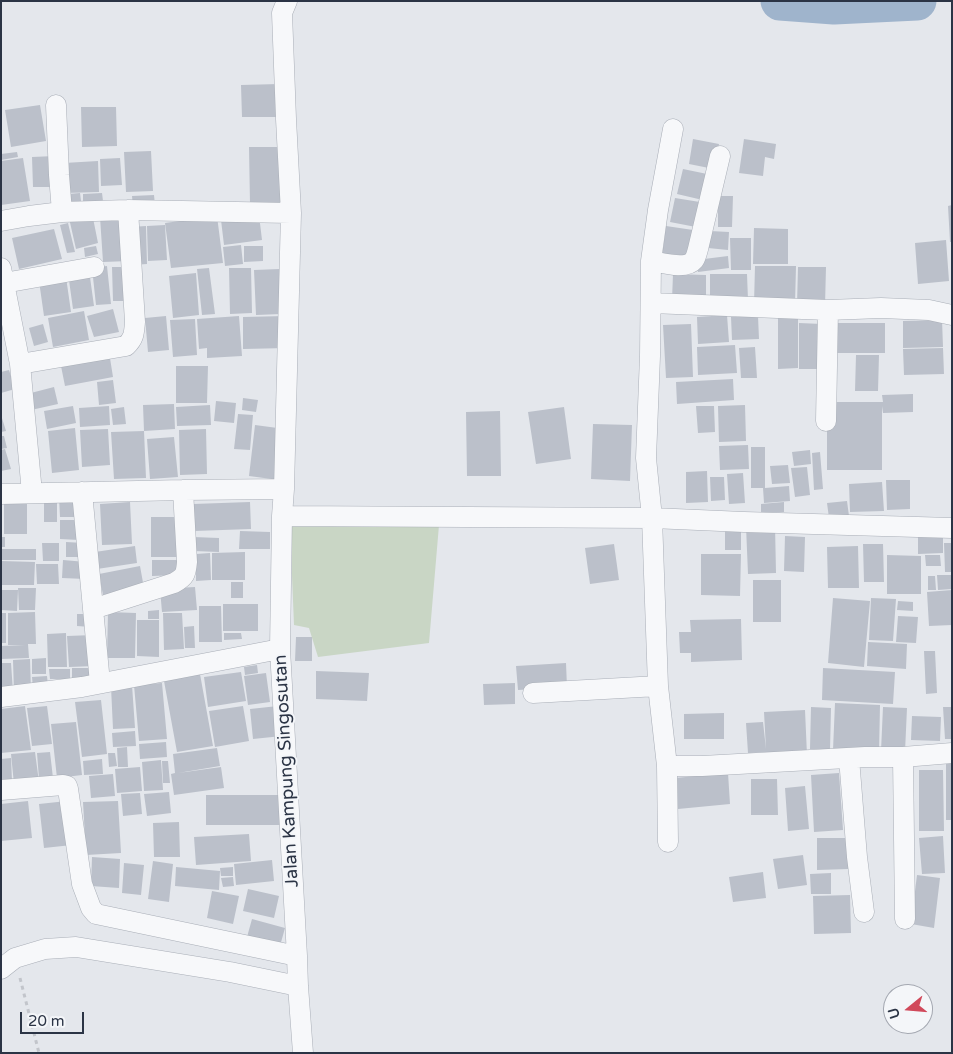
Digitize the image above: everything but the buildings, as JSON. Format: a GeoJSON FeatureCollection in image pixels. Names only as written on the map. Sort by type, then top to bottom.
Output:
{"type":"FeatureCollection","features":[{"type":"Feature","properties":{"kind":"street","name":"Jalan Kampung Singosutan"},"geometry":{"type":"LineString","coordinates":[[286,1],[282,13],[291,214],[280,649],[302,1053]]}},
{"type":"Feature","properties":{"kind":"street"},"geometry":{"type":"LineString","coordinates":[[56,104],[62,212]]}},
{"type":"Feature","properties":{"kind":"street"},"geometry":{"type":"LineString","coordinates":[[668,842],[667,766],[658,686],[652,518],[646,458],[649,405],[651,261],[673,129]]}},
{"type":"Feature","properties":{"kind":"street"},"geometry":{"type":"LineString","coordinates":[[651,261],[683,266],[693,261],[698,249],[720,156]]}},
{"type":"Feature","properties":{"kind":"street"},"geometry":{"type":"LineString","coordinates":[[20,364],[126,346],[131,341],[135,322],[128,210]]}},
{"type":"Feature","properties":{"kind":"street"},"geometry":{"type":"LineString","coordinates":[[1,221],[62,212],[128,210],[291,214]]}},
{"type":"Feature","properties":{"kind":"street"},"geometry":{"type":"LineString","coordinates":[[32,493],[20,364],[3,276],[94,267]]}},
{"type":"Feature","properties":{"kind":"street"},"geometry":{"type":"LineString","coordinates":[[651,302],[828,310],[881,308],[929,310],[952,315]]}},
{"type":"Feature","properties":{"kind":"street"},"geometry":{"type":"LineString","coordinates":[[826,421],[828,310]]}},
{"type":"Feature","properties":{"kind":"street"},"geometry":{"type":"LineString","coordinates":[[1,494],[284,489]]}},
{"type":"Feature","properties":{"kind":"street"},"geometry":{"type":"LineString","coordinates":[[93,609],[174,583],[186,573],[183,490]]}},
{"type":"Feature","properties":{"kind":"street"},"geometry":{"type":"LineString","coordinates":[[82,492],[100,684]]}},
{"type":"Feature","properties":{"kind":"street"},"geometry":{"type":"LineString","coordinates":[[282,516],[652,518],[952,528]]}},
{"type":"Feature","properties":{"kind":"street"},"geometry":{"type":"LineString","coordinates":[[1,697],[100,684],[280,649]]}},
{"type":"Feature","properties":{"kind":"street"},"geometry":{"type":"LineString","coordinates":[[533,693],[658,686]]}},
{"type":"Feature","properties":{"kind":"street"},"geometry":{"type":"LineString","coordinates":[[667,766],[903,757],[952,753]]}},
{"type":"Feature","properties":{"kind":"street"},"geometry":{"type":"LineString","coordinates":[[903,757],[905,919]]}},
{"type":"Feature","properties":{"kind":"street"},"geometry":{"type":"LineString","coordinates":[[848,758],[864,912]]}},
{"type":"Feature","properties":{"kind":"street"},"geometry":{"type":"LineString","coordinates":[[1,790],[63,784],[67,786],[82,884],[91,908],[96,914],[297,956]]}},
{"type":"Feature","properties":{"kind":"street"},"geometry":{"type":"LineString","coordinates":[[8,964],[45,949],[76,947],[230,972],[298,986]]}},
{"type":"Feature","properties":{"kind":"path"},"geometry":{"type":"LineString","coordinates":[[8,964],[39,1053]]}},
{"type":"Feature","properties":{"kind":"green space"},"geometry":{"type":"Polygon","coordinates":[[[439,525],[429,643],[318,657],[309,628],[294,625],[290,526],[439,525]]]}},
{"type":"Feature","properties":{"kind":"waterway"},"geometry":{"type":"LineString","coordinates":[[780,1],[834,5],[917,1]]}}]}
